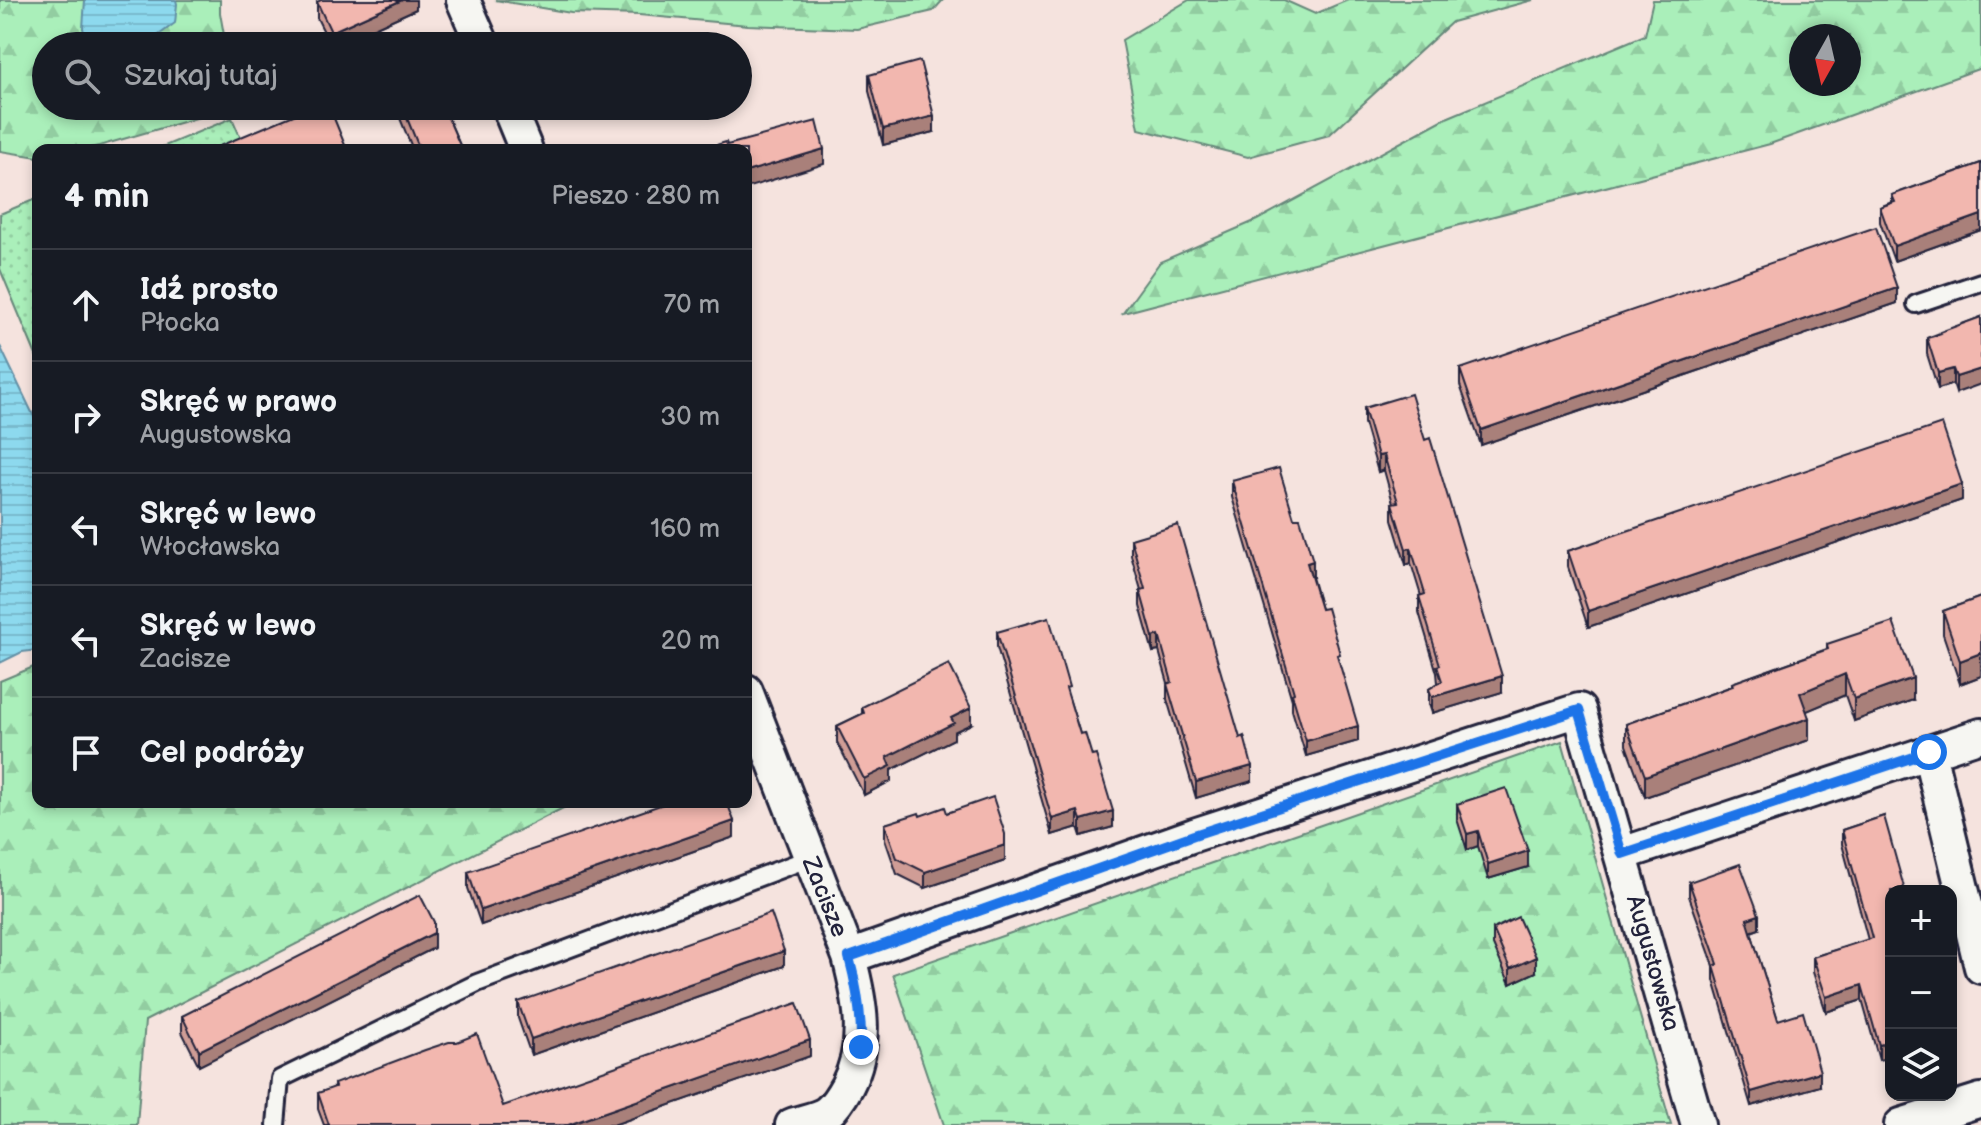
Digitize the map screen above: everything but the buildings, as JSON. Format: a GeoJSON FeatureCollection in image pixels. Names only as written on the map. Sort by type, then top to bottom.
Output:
{"type":"FeatureCollection","features":[{"type":"Feature","properties":{"kind":"street"},"geometry":{"type":"LineString","coordinates":[[463,0],[477,32]]}},
{"type":"Feature","properties":{"kind":"street"},"geometry":{"type":"LineString","coordinates":[[514,120],[524,144]]}},
{"type":"Feature","properties":{"kind":"street","name":"Zacisze"},"geometry":{"type":"LineString","coordinates":[[752,707],[849,957],[862,1023],[861,1047],[854,1071],[842,1094],[826,1113],[792,1125]]}},
{"type":"Feature","properties":{"kind":"street","name":"Augustowska"},"geometry":{"type":"LineString","coordinates":[[849,957],[1194,835],[1579,710],[1698,1125]]}},
{"type":"Feature","properties":{"kind":"street"},"geometry":{"type":"LineString","coordinates":[[1622,854],[1981,735]]}},
{"type":"Feature","properties":{"kind":"street"},"geometry":{"type":"LineString","coordinates":[[1929,752],[1981,967]]}},
{"type":"Feature","properties":{"kind":"street"},"geometry":{"type":"LineString","coordinates":[[1901,1125],[1981,1100]]}},
{"type":"Feature","properties":{"kind":"lane"},"geometry":{"type":"LineString","coordinates":[[1916,304],[1981,282]]}},
{"type":"Feature","properties":{"kind":"lane"},"geometry":{"type":"LineString","coordinates":[[276,1125],[280,1079],[477,983],[810,858]]}},
{"type":"Feature","properties":{"kind":"green space"},"geometry":{"type":"Polygon","coordinates":[[[0,0],[220,0],[223,32],[32,32],[32,120],[190,120],[106,144],[32,144],[32,156],[0,151],[0,0]]]}},
{"type":"Feature","properties":{"kind":"green space"},"geometry":{"type":"Polygon","coordinates":[[[495,0],[943,0],[933,11],[857,29],[571,13],[495,0]]]}},
{"type":"Feature","properties":{"kind":"green space"},"geometry":{"type":"Polygon","coordinates":[[[1189,0],[1284,0],[1315,14],[1348,0],[1533,0],[1452,22],[1329,135],[1248,157],[1139,129],[1122,40],[1189,0]]]}},
{"type":"Feature","properties":{"kind":"green space"},"geometry":{"type":"Polygon","coordinates":[[[1653,0],[1981,0],[1981,68],[1770,144],[1123,313],[1160,262],[1257,220],[1444,119],[1645,35],[1653,0]]]}},
{"type":"Feature","properties":{"kind":"green space"},"geometry":{"type":"Polygon","coordinates":[[[233,120],[243,144],[169,144],[233,120]]]}},
{"type":"Feature","properties":{"kind":"green space"},"geometry":{"type":"Polygon","coordinates":[[[32,201],[32,346],[0,269],[0,214],[32,201]]]}},
{"type":"Feature","properties":{"kind":"green space"},"geometry":{"type":"Polygon","coordinates":[[[32,668],[32,808],[563,808],[145,1021],[137,1125],[0,1125],[0,681],[32,668]]]}},
{"type":"Feature","properties":{"kind":"green space"},"geometry":{"type":"Polygon","coordinates":[[[1562,741],[1671,1125],[944,1125],[893,974],[1562,741]]]}},
{"type":"Feature","properties":{"kind":"water"},"geometry":{"type":"Polygon","coordinates":[[[85,0],[176,0],[175,23],[163,32],[84,32],[85,0]]]}},
{"type":"Feature","properties":{"kind":"water"},"geometry":{"type":"Polygon","coordinates":[[[0,346],[32,413],[32,651],[22,652],[0,663],[0,346]]]}},
{"type":"Feature","properties":{"kind":"route"},"geometry":{"type":"LineString","coordinates":[[861,1047],[862,1023],[849,957],[1194,835],[1579,710],[1622,854],[1929,752]]}}]}
